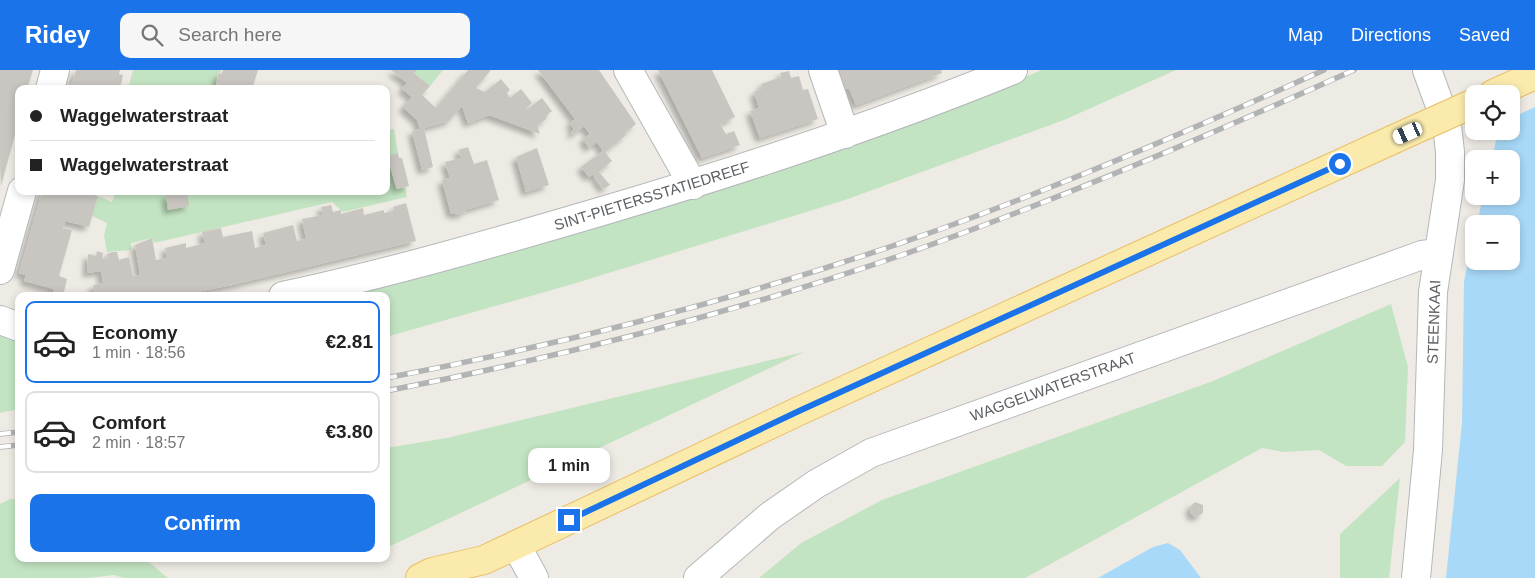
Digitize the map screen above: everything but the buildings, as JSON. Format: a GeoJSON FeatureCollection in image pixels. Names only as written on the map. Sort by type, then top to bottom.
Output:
{"type":"FeatureCollection","features":[{"type":"Feature","properties":{"kind":"main road"},"geometry":{"type":"LineString","coordinates":[[1513,85],[1535,75]]}},
{"type":"Feature","properties":{"kind":"main road"},"geometry":{"type":"LineString","coordinates":[[420,578],[432,572],[484,560],[799,411],[1465,106]]}},
{"type":"Feature","properties":{"kind":"main road"},"geometry":{"type":"LineString","coordinates":[[461,578],[484,560]]}},
{"type":"Feature","properties":{"kind":"street"},"geometry":{"type":"LineString","coordinates":[[51,85],[55,70]]}},
{"type":"Feature","properties":{"kind":"street"},"geometry":{"type":"LineString","coordinates":[[628,70],[693,184]]}},
{"type":"Feature","properties":{"kind":"street"},"geometry":{"type":"LineString","coordinates":[[823,70],[846,134]]}},
{"type":"Feature","properties":{"kind":"street","name":"SINT-PIETERSSTATIEDREEF"},"geometry":{"type":"LineString","coordinates":[[300,292],[439,259],[693,184],[846,134],[1013,70]]}},
{"type":"Feature","properties":{"kind":"street","name":"STEENKAAI"},"geometry":{"type":"LineString","coordinates":[[1416,578],[1428,450],[1433,292],[1450,180],[1450,152],[1447,125],[1427,70]]}},
{"type":"Feature","properties":{"kind":"street"},"geometry":{"type":"LineString","coordinates":[[0,270],[21,195]]}},
{"type":"Feature","properties":{"kind":"street","name":"WAGGELWATERSTRAAT"},"geometry":{"type":"LineString","coordinates":[[698,578],[770,516],[816,484],[871,453],[1422,255],[1438,254]]}},
{"type":"Feature","properties":{"kind":"street"},"geometry":{"type":"LineString","coordinates":[[0,320],[15,326]]}},
{"type":"Feature","properties":{"kind":"street"},"geometry":{"type":"LineString","coordinates":[[516,545],[534,578]]}},
{"type":"Feature","properties":{"kind":"green space"},"geometry":{"type":"Polygon","coordinates":[[[133,70],[221,70],[217,75],[216,85],[129,85],[133,70]]]}},
{"type":"Feature","properties":{"kind":"green space"},"geometry":{"type":"Polygon","coordinates":[[[417,70],[443,70],[430,86],[414,73],[417,70]]]}},
{"type":"Feature","properties":{"kind":"green space"},"geometry":{"type":"Polygon","coordinates":[[[1042,70],[1176,70],[1064,120],[845,200],[573,284],[390,336],[390,292],[339,292],[952,107],[1042,70]]]}},
{"type":"Feature","properties":{"kind":"green space"},"geometry":{"type":"Polygon","coordinates":[[[394,129],[398,153],[390,155],[390,130],[394,129]]]}},
{"type":"Feature","properties":{"kind":"green space"},"geometry":{"type":"Polygon","coordinates":[[[390,167],[396,189],[405,187],[407,197],[343,212],[332,202],[154,243],[152,238],[131,243],[131,250],[107,252],[104,235],[107,223],[92,216],[98,196],[112,202],[115,195],[390,195],[390,167]]]}},
{"type":"Feature","properties":{"kind":"green space"},"geometry":{"type":"Polygon","coordinates":[[[1391,304],[1408,367],[1405,442],[1382,466],[1346,466],[1319,450],[1284,452],[1262,448],[1025,578],[759,578],[801,543],[882,500],[1213,381],[1391,304]]]}},
{"type":"Feature","properties":{"kind":"green space"},"geometry":{"type":"Polygon","coordinates":[[[0,332],[15,337],[15,410],[0,413],[0,332]]]}},
{"type":"Feature","properties":{"kind":"green space"},"geometry":{"type":"Polygon","coordinates":[[[804,352],[390,546],[390,447],[447,438],[804,352]]]}},
{"type":"Feature","properties":{"kind":"green space"},"geometry":{"type":"Polygon","coordinates":[[[1400,478],[1389,578],[1340,578],[1340,534],[1400,478]]]}},
{"type":"Feature","properties":{"kind":"green space"},"geometry":{"type":"Polygon","coordinates":[[[10,499],[15,499],[15,562],[149,562],[168,578],[124,578],[114,575],[87,578],[0,578],[0,504],[10,499]]]}},
{"type":"Feature","properties":{"kind":"water"},"geometry":{"type":"Polygon","coordinates":[[[1535,70],[1535,578],[1446,578],[1462,423],[1464,281],[1466,270],[1520,270],[1520,215],[1479,215],[1481,205],[1520,205],[1520,150],[1494,150],[1496,140],[1520,140],[1520,85],[1535,70]]]}},
{"type":"Feature","properties":{"kind":"water"},"geometry":{"type":"Polygon","coordinates":[[[1168,543],[1180,550],[1201,578],[1098,578],[1153,547],[1168,543]]]}},
{"type":"Feature","properties":{"kind":"pier"},"geometry":{"type":"Polygon","coordinates":[[[1477,70],[1535,70],[1535,107],[1520,114],[1520,85],[1481,85],[1477,70]]]}},
{"type":"Feature","properties":{"kind":"railway"},"geometry":{"type":"LineString","coordinates":[[390,377],[551,343],[634,323],[716,301],[877,251],[1072,179],[1324,70]]}},
{"type":"Feature","properties":{"kind":"railway"},"geometry":{"type":"LineString","coordinates":[[390,390],[517,364],[647,332],[711,315],[839,276],[1017,213],[1187,144],[1354,70]]}},
{"type":"Feature","properties":{"kind":"railway"},"geometry":{"type":"LineString","coordinates":[[0,434],[15,432]]}},
{"type":"Feature","properties":{"kind":"railway"},"geometry":{"type":"LineString","coordinates":[[0,447],[15,445]]}},
{"type":"Feature","properties":{"kind":"route"},"geometry":{"type":"LineString","coordinates":[[569,520],[799,411],[1340,164]]}}]}
